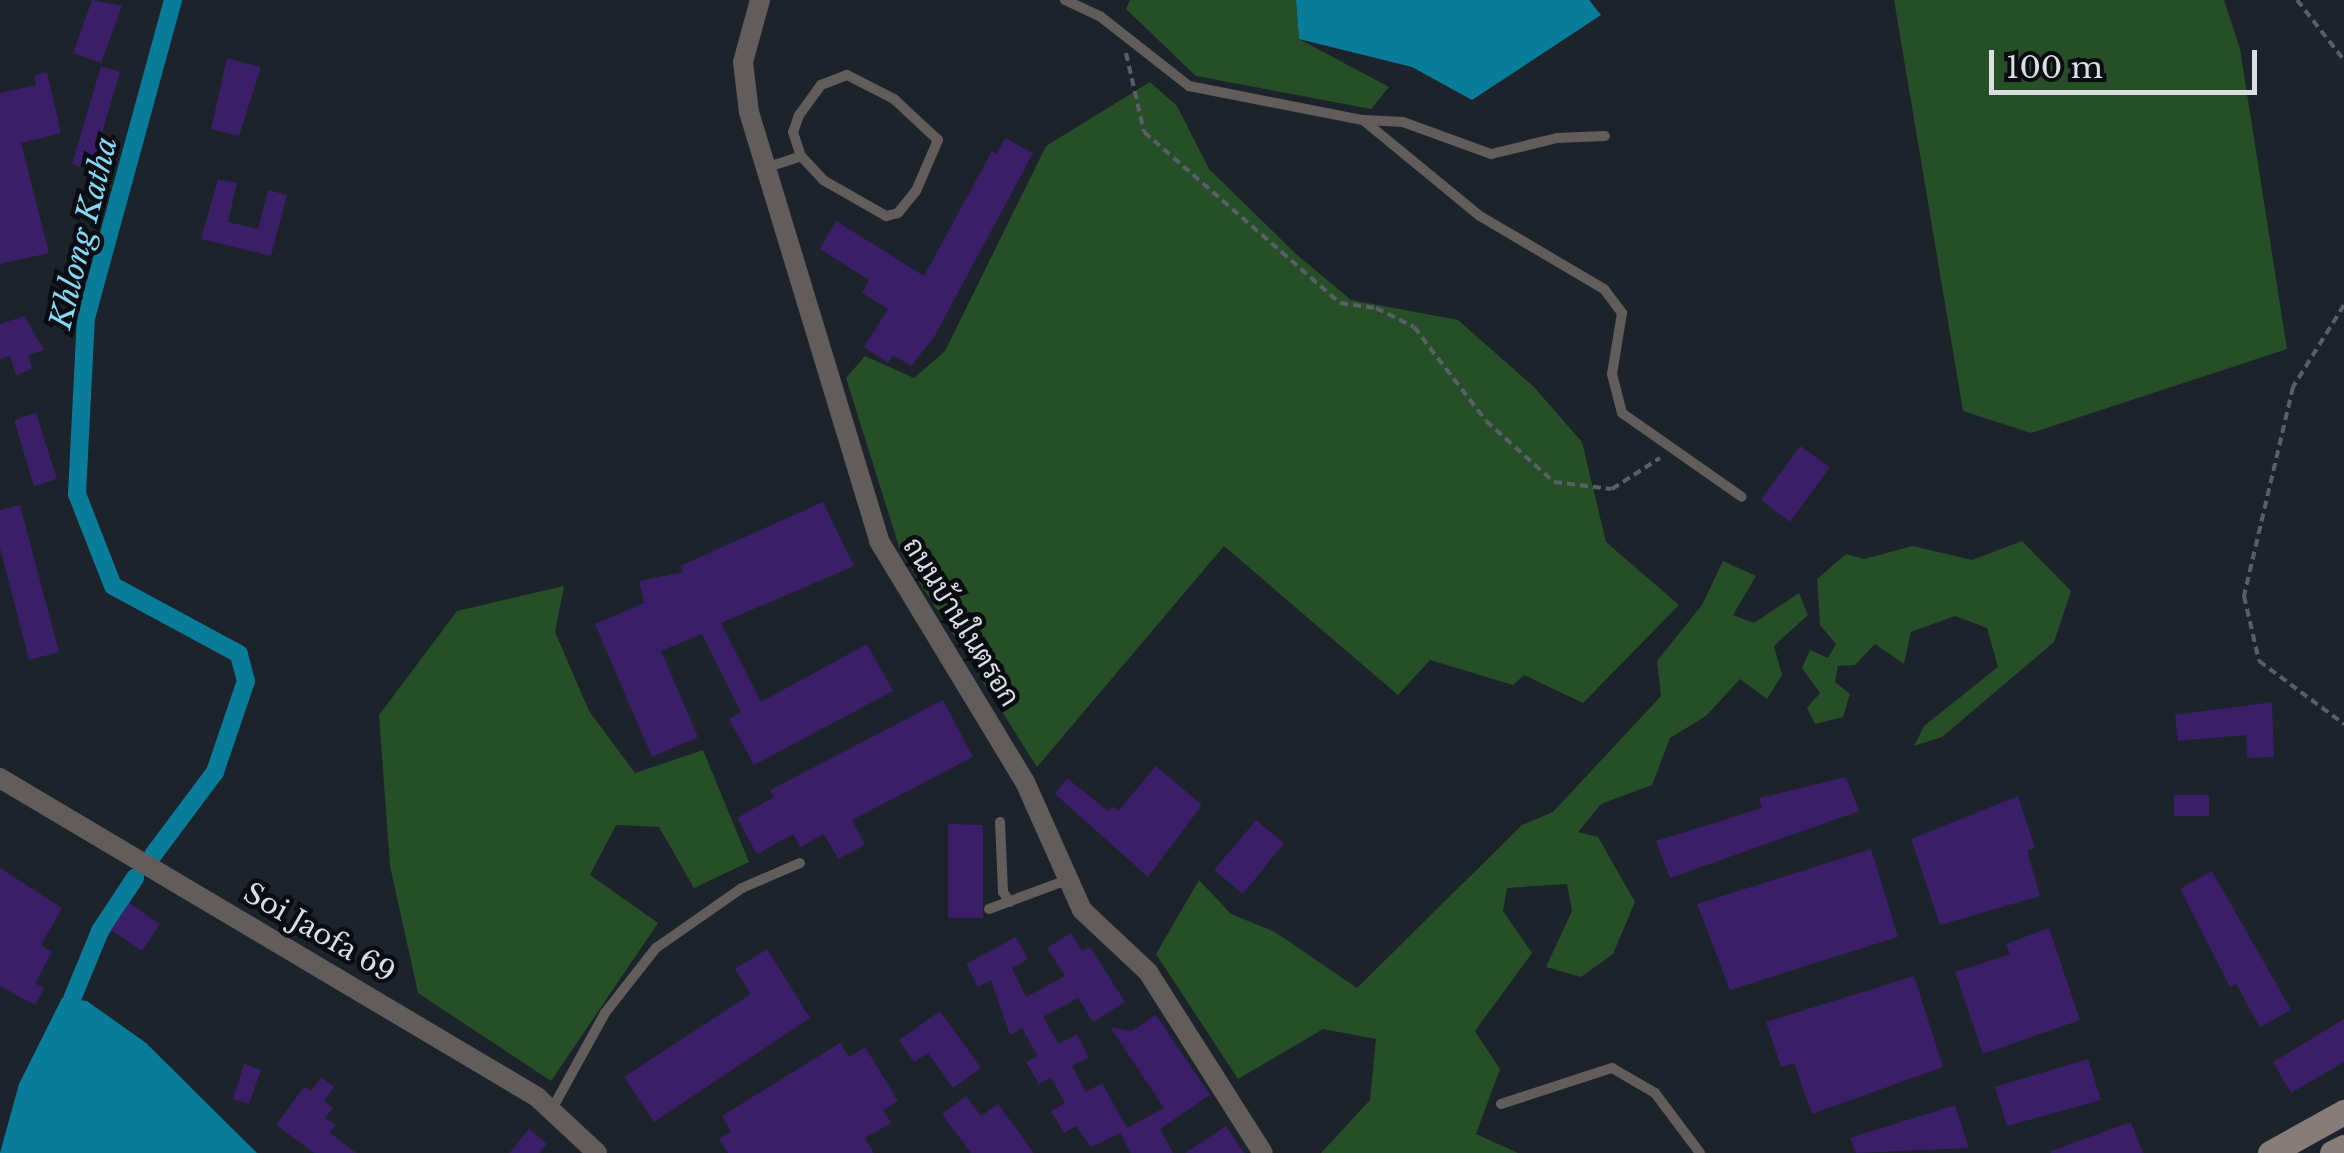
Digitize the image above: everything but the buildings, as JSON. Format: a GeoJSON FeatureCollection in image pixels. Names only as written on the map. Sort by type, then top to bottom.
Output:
{"type":"FeatureCollection","features":[{"type":"Feature","properties":{"kind":"main road"},"geometry":{"type":"LineString","coordinates":[[2270,1153],[2344,1112]]}},
{"type":"Feature","properties":{"kind":"main road"},"geometry":{"type":"LineString","coordinates":[[2332,1153],[2344,1147]]}},
{"type":"Feature","properties":{"kind":"street","name":"ถนนบ้านในตรอก"},"geometry":{"type":"LineString","coordinates":[[760,0],[744,84],[765,168],[859,457],[879,541],[1025,782],[1067,880],[1105,938],[1148,972],[1263,1153]]}},
{"type":"Feature","properties":{"kind":"street","name":"Soi Jaofa 69"},"geometry":{"type":"LineString","coordinates":[[0,778],[402,1013],[552,1109],[596,1153]]}},
{"type":"Feature","properties":{"kind":"lane"},"geometry":{"type":"LineString","coordinates":[[1065,0],[1101,17],[1123,39],[1189,86],[1363,120],[1403,122],[1492,154],[1557,138],[1605,136]]}},
{"type":"Feature","properties":{"kind":"lane"},"geometry":{"type":"LineString","coordinates":[[847,75],[894,99],[938,140],[916,190],[898,213],[886,216],[824,180],[800,156],[793,132],[799,116],[821,85],[847,75]]}},
{"type":"Feature","properties":{"kind":"lane"},"geometry":{"type":"LineString","coordinates":[[1363,120],[1480,216],[1618,303],[1616,405],[1634,427],[1677,448],[1742,498]]}},
{"type":"Feature","properties":{"kind":"lane"},"geometry":{"type":"LineString","coordinates":[[765,168],[800,156]]}},
{"type":"Feature","properties":{"kind":"lane"},"geometry":{"type":"LineString","coordinates":[[1000,822],[1002,892],[1010,902]]}},
{"type":"Feature","properties":{"kind":"lane"},"geometry":{"type":"LineString","coordinates":[[552,1109],[605,1013],[656,948],[742,888],[800,863]]}},
{"type":"Feature","properties":{"kind":"lane"},"geometry":{"type":"LineString","coordinates":[[988,909],[1067,880]]}},
{"type":"Feature","properties":{"kind":"lane"},"geometry":{"type":"LineString","coordinates":[[1500,1104],[1612,1068],[1656,1093],[1700,1153]]}},
{"type":"Feature","properties":{"kind":"path"},"geometry":{"type":"LineString","coordinates":[[2297,0],[2344,60]]}},
{"type":"Feature","properties":{"kind":"path"},"geometry":{"type":"LineString","coordinates":[[1123,39],[1144,132],[1340,304],[1376,308],[1414,327],[1486,421],[1554,482],[1612,489],[1677,448]]}},
{"type":"Feature","properties":{"kind":"path"},"geometry":{"type":"LineString","coordinates":[[2344,304],[2292,387],[2244,596],[2259,661],[2344,724]]}},
{"type":"Feature","properties":{"kind":"green space"},"geometry":{"type":"Polygon","coordinates":[[[1130,0],[1296,0],[1299,39],[1389,87],[1371,109],[1196,76],[1126,9],[1130,0]]]}},
{"type":"Feature","properties":{"kind":"green space"},"geometry":{"type":"Polygon","coordinates":[[[1894,0],[2224,0],[2240,49],[2287,349],[2031,433],[1963,411],[1894,0]]]}},
{"type":"Feature","properties":{"kind":"green space"},"geometry":{"type":"Polygon","coordinates":[[[1150,82],[1177,106],[1209,169],[1296,254],[1351,300],[1458,320],[1534,387],[1582,442],[1606,542],[1679,605],[1583,703],[1524,675],[1513,685],[1430,660],[1398,695],[1224,546],[1037,767],[901,553],[846,378],[865,356],[914,378],[945,351],[1046,146],[1150,82]]]}},
{"type":"Feature","properties":{"kind":"green space"},"geometry":{"type":"Polygon","coordinates":[[[2022,541],[2071,591],[2054,642],[1942,737],[1914,746],[1924,726],[1998,667],[1987,628],[1955,616],[1911,632],[1904,664],[1875,644],[1855,665],[1838,666],[1835,682],[1850,694],[1843,717],[1815,724],[1807,708],[1820,693],[1802,668],[1810,650],[1828,658],[1836,644],[1820,625],[1817,579],[1846,554],[1864,559],[1913,546],[1972,560],[2022,541]]]}},
{"type":"Feature","properties":{"kind":"green space"},"geometry":{"type":"Polygon","coordinates":[[[1723,561],[1756,576],[1733,615],[1754,623],[1799,593],[1808,615],[1774,646],[1782,675],[1767,699],[1740,679],[1706,716],[1670,738],[1652,785],[1601,804],[1578,832],[1598,837],[1635,902],[1613,954],[1581,977],[1546,967],[1572,911],[1567,884],[1507,888],[1503,911],[1532,953],[1475,1031],[1500,1069],[1476,1134],[1518,1153],[1321,1153],[1370,1100],[1376,1039],[1323,1029],[1238,1079],[1156,954],[1199,880],[1231,914],[1275,932],[1357,988],[1522,825],[1553,812],[1661,696],[1657,661],[1702,605],[1723,561]]]}},
{"type":"Feature","properties":{"kind":"green space"},"geometry":{"type":"Polygon","coordinates":[[[564,586],[555,632],[589,711],[635,773],[703,750],[749,862],[694,888],[659,827],[616,825],[590,875],[658,923],[551,1081],[418,993],[390,866],[379,715],[457,611],[564,586]]]}},
{"type":"Feature","properties":{"kind":"water"},"geometry":{"type":"Polygon","coordinates":[[[1296,0],[1589,0],[1601,15],[1472,100],[1412,67],[1299,39],[1296,0]]]}},
{"type":"Feature","properties":{"kind":"water"},"geometry":{"type":"Polygon","coordinates":[[[62,998],[87,1001],[146,1043],[257,1153],[0,1153],[19,1084],[62,998]]]}},
{"type":"Feature","properties":{"kind":"waterway","name":"Khlong Katha"},"geometry":{"type":"LineString","coordinates":[[153,855],[215,772],[246,681],[239,654],[113,586],[77,494],[86,318],[173,0]]}},
{"type":"Feature","properties":{"kind":"waterway","name":"Khlong Katha"},"geometry":{"type":"LineString","coordinates":[[72,999],[100,931],[135,878]]}}]}
